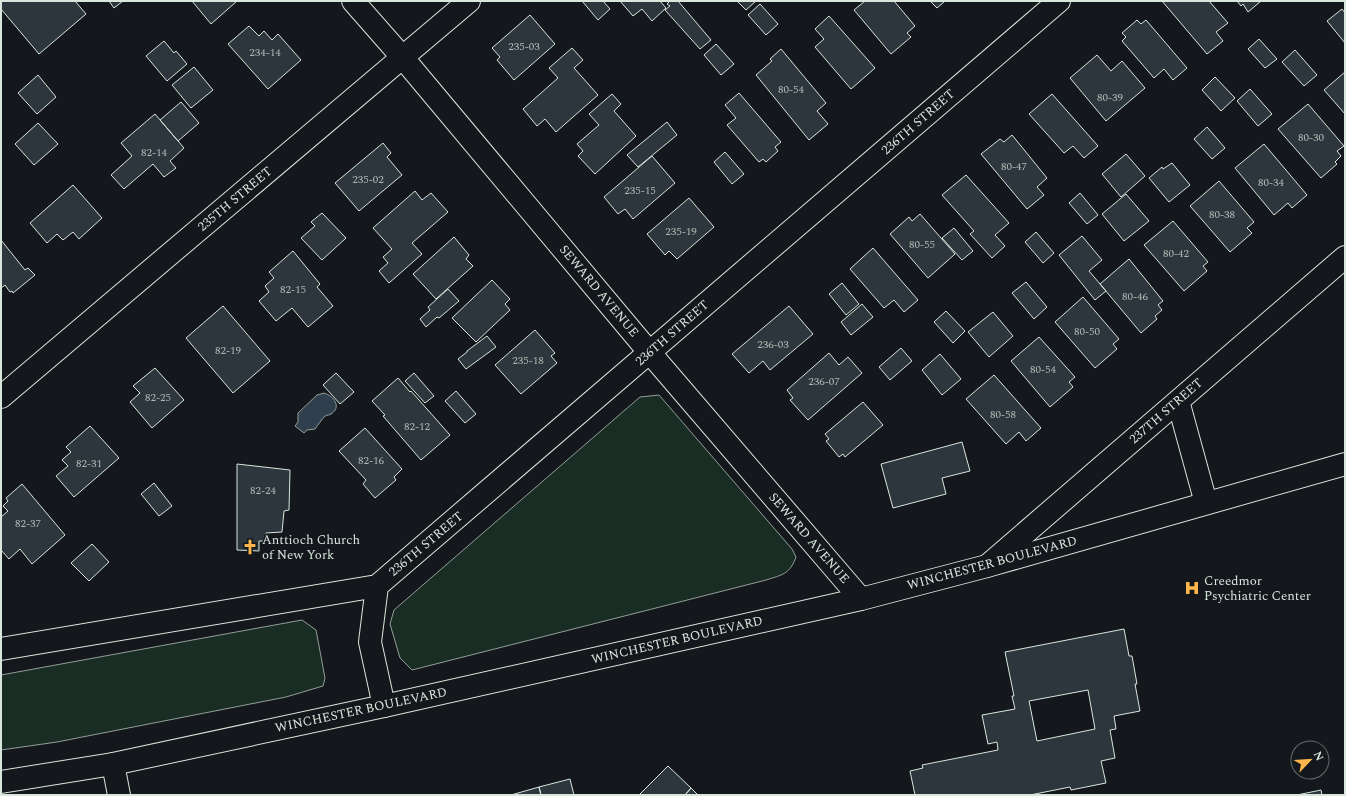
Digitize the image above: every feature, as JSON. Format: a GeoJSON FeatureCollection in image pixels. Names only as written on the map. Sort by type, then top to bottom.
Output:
{"type":"FeatureCollection","features":[{"type":"Feature","properties":{"kind":"street","name":"SEWARD AVENUE"},"geometry":{"type":"LineString","coordinates":[[353,1],[403,58],[650,352],[861,599]]}},
{"type":"Feature","properties":{"kind":"street","name":"235TH STREET"},"geometry":{"type":"LineString","coordinates":[[1,397],[469,1]]}},
{"type":"Feature","properties":{"kind":"street","name":"236TH STREET"},"geometry":{"type":"LineString","coordinates":[[384,706],[370,642],[377,586],[1059,1]]}},
{"type":"Feature","properties":{"kind":"street","name":"237TH STREET"},"geometry":{"type":"LineString","coordinates":[[987,566],[1345,257]]}},
{"type":"Feature","properties":{"kind":"street"},"geometry":{"type":"LineString","coordinates":[[1178,401],[1206,503]]}},
{"type":"Feature","properties":{"kind":"street","name":"WINCHESTER BOULEVARD"},"geometry":{"type":"LineString","coordinates":[[1,782],[113,764],[384,706],[861,599],[987,566],[1345,464]]}},
{"type":"Feature","properties":{"kind":"street"},"geometry":{"type":"LineString","coordinates":[[1,649],[377,586]]}},
{"type":"Feature","properties":{"kind":"street"},"geometry":{"type":"LineString","coordinates":[[113,764],[119,795]]}},
{"type":"Feature","properties":{"kind":"green space"},"geometry":{"type":"Polygon","coordinates":[[[659,395],[792,549],[796,557],[791,567],[785,573],[766,580],[412,670],[400,658],[390,624],[394,610],[640,397],[659,395]]]}},
{"type":"Feature","properties":{"kind":"green space"},"geometry":{"type":"Polygon","coordinates":[[[302,620],[316,630],[325,678],[323,686],[286,697],[57,742],[1,750],[1,675],[302,620]]]}},
{"type":"Feature","properties":{"kind":"water"},"geometry":{"type":"Polygon","coordinates":[[[324,393],[328,394],[334,399],[336,408],[331,414],[325,416],[315,429],[307,430],[304,433],[295,426],[298,422],[298,413],[317,395],[324,393]]]}},
{"type":"Feature","properties":{"kind":"building"},"geometry":{"type":"Polygon","coordinates":[[[1,1],[75,1],[86,14],[39,54],[1,9],[1,1]]]}},
{"type":"Feature","properties":{"kind":"building"},"geometry":{"type":"Polygon","coordinates":[[[109,1],[123,1],[114,8],[109,1]]]}},
{"type":"Feature","properties":{"kind":"building"},"geometry":{"type":"Polygon","coordinates":[[[192,1],[237,1],[211,24],[192,1]]]}},
{"type":"Feature","properties":{"kind":"building"},"geometry":{"type":"Polygon","coordinates":[[[582,1],[603,1],[610,9],[598,20],[582,1]]]}},
{"type":"Feature","properties":{"kind":"building"},"geometry":{"type":"Polygon","coordinates":[[[620,1],[660,1],[666,8],[652,21],[642,9],[633,16],[620,1]]]}},
{"type":"Feature","properties":{"kind":"building"},"geometry":{"type":"Polygon","coordinates":[[[670,1],[678,1],[711,40],[700,49],[665,10],[670,6],[667,4],[670,1]]]}},
{"type":"Feature","properties":{"kind":"building"},"geometry":{"type":"Polygon","coordinates":[[[737,1],[756,1],[746,10],[737,1]]]}},
{"type":"Feature","properties":{"kind":"building"},"geometry":{"type":"Polygon","coordinates":[[[865,1],[894,1],[915,26],[907,33],[911,37],[891,54],[854,10],[865,1]]]}},
{"type":"Feature","properties":{"kind":"building"},"geometry":{"type":"Polygon","coordinates":[[[930,1],[945,1],[937,8],[930,1]]]}},
{"type":"Feature","properties":{"kind":"building"},"geometry":{"type":"Polygon","coordinates":[[[1162,1],[1209,1],[1228,23],[1216,32],[1223,41],[1207,54],[1162,1]]]}},
{"type":"Feature","properties":{"kind":"building"},"geometry":{"type":"Polygon","coordinates":[[[1237,1],[1261,1],[1248,12],[1243,4],[1241,6],[1237,1]]]}},
{"type":"Feature","properties":{"kind":"building"},"geometry":{"type":"Polygon","coordinates":[[[760,4],[778,24],[766,35],[748,15],[760,4]]]}},
{"type":"Feature","properties":{"kind":"building"},"geometry":{"type":"Polygon","coordinates":[[[1342,9],[1345,13],[1345,43],[1327,21],[1342,9]]]}},
{"type":"Feature","properties":{"kind":"building"},"geometry":{"type":"Polygon","coordinates":[[[530,15],[555,44],[514,80],[497,60],[500,57],[492,48],[530,15]]]}},
{"type":"Feature","properties":{"kind":"building"},"geometry":{"type":"Polygon","coordinates":[[[829,16],[875,68],[851,89],[815,47],[824,39],[815,29],[829,16]]]}},
{"type":"Feature","properties":{"kind":"building"},"geometry":{"type":"Polygon","coordinates":[[[1137,20],[1141,24],[1146,20],[1187,68],[1173,80],[1164,69],[1154,78],[1122,41],[1126,37],[1122,33],[1137,20]]]}},
{"type":"Feature","properties":{"kind":"building"},"geometry":{"type":"Polygon","coordinates":[[[249,26],[259,36],[264,31],[272,40],[278,34],[301,60],[268,89],[228,44],[249,26]]]}},
{"type":"Feature","properties":{"kind":"building"},"geometry":{"type":"Polygon","coordinates":[[[1259,39],[1277,59],[1265,68],[1248,49],[1259,39]]]}},
{"type":"Feature","properties":{"kind":"building"},"geometry":{"type":"Polygon","coordinates":[[[164,41],[174,53],[176,51],[187,64],[167,81],[146,56],[164,41]]]}},
{"type":"Feature","properties":{"kind":"building"},"geometry":{"type":"Polygon","coordinates":[[[716,44],[734,64],[721,75],[704,55],[716,44]]]}},
{"type":"Feature","properties":{"kind":"building"},"geometry":{"type":"Polygon","coordinates":[[[572,48],[583,60],[574,68],[598,95],[556,132],[545,119],[537,126],[523,109],[558,78],[549,68],[572,48]]]}},
{"type":"Feature","properties":{"kind":"building"},"geometry":{"type":"Polygon","coordinates":[[[781,49],[826,103],[817,111],[828,124],[809,140],[756,75],[772,61],[770,59],[781,49]]]}},
{"type":"Feature","properties":{"kind":"building"},"geometry":{"type":"Polygon","coordinates":[[[1295,50],[1317,75],[1304,86],[1282,62],[1295,50]]]}},
{"type":"Feature","properties":{"kind":"building"},"geometry":{"type":"Polygon","coordinates":[[[1097,55],[1111,71],[1122,61],[1145,88],[1106,121],[1070,78],[1097,55]]]}},
{"type":"Feature","properties":{"kind":"building"},"geometry":{"type":"Polygon","coordinates":[[[194,67],[213,90],[191,108],[172,85],[194,67]]]}},
{"type":"Feature","properties":{"kind":"building"},"geometry":{"type":"Polygon","coordinates":[[[1345,72],[1345,114],[1324,90],[1345,72]]]}},
{"type":"Feature","properties":{"kind":"building"},"geometry":{"type":"Polygon","coordinates":[[[38,75],[56,97],[37,114],[18,93],[38,75]]]}},
{"type":"Feature","properties":{"kind":"building"},"geometry":{"type":"Polygon","coordinates":[[[1215,77],[1235,98],[1221,111],[1202,90],[1215,77]]]}},
{"type":"Feature","properties":{"kind":"building"},"geometry":{"type":"Polygon","coordinates":[[[1250,89],[1272,114],[1258,126],[1237,101],[1250,89]]]}},
{"type":"Feature","properties":{"kind":"building"},"geometry":{"type":"Polygon","coordinates":[[[739,93],[781,142],[775,147],[778,151],[766,162],[763,159],[759,162],[727,125],[736,118],[725,105],[739,93]]]}},
{"type":"Feature","properties":{"kind":"building"},"geometry":{"type":"Polygon","coordinates":[[[612,94],[621,104],[614,111],[636,136],[595,174],[578,156],[583,151],[577,144],[599,125],[589,114],[612,94]]]}},
{"type":"Feature","properties":{"kind":"building"},"geometry":{"type":"Polygon","coordinates":[[[1052,94],[1098,146],[1084,158],[1073,146],[1064,153],[1029,114],[1052,94]]]}},
{"type":"Feature","properties":{"kind":"building"},"geometry":{"type":"Polygon","coordinates":[[[181,102],[199,123],[178,141],[160,120],[181,102]]]}},
{"type":"Feature","properties":{"kind":"building"},"geometry":{"type":"Polygon","coordinates":[[[1308,104],[1344,146],[1337,151],[1341,156],[1335,162],[1337,164],[1321,178],[1278,129],[1308,104]]]}},
{"type":"Feature","properties":{"kind":"building"},"geometry":{"type":"Polygon","coordinates":[[[155,114],[184,148],[170,161],[176,168],[164,177],[153,164],[124,189],[111,175],[132,156],[121,143],[155,114]]]}},
{"type":"Feature","properties":{"kind":"building"},"geometry":{"type":"Polygon","coordinates":[[[667,122],[677,135],[638,167],[627,155],[667,122]]]}},
{"type":"Feature","properties":{"kind":"building"},"geometry":{"type":"Polygon","coordinates":[[[38,123],[58,144],[34,165],[15,144],[38,123]]]}},
{"type":"Feature","properties":{"kind":"building"},"geometry":{"type":"Polygon","coordinates":[[[1207,127],[1225,148],[1212,159],[1194,139],[1207,127]]]}},
{"type":"Feature","properties":{"kind":"building"},"geometry":{"type":"Polygon","coordinates":[[[1012,135],[1047,178],[1037,187],[1044,195],[1027,209],[981,154],[1000,139],[1004,142],[1012,135]]]}},
{"type":"Feature","properties":{"kind":"building"},"geometry":{"type":"Polygon","coordinates":[[[383,143],[391,153],[387,157],[402,175],[359,211],[335,183],[383,143]]]}},
{"type":"Feature","properties":{"kind":"building"},"geometry":{"type":"Polygon","coordinates":[[[1264,144],[1307,195],[1292,208],[1288,203],[1274,215],[1235,168],[1264,144]]]}},
{"type":"Feature","properties":{"kind":"building"},"geometry":{"type":"Polygon","coordinates":[[[725,152],[744,174],[732,184],[714,162],[725,152]]]}},
{"type":"Feature","properties":{"kind":"building"},"geometry":{"type":"Polygon","coordinates":[[[1126,154],[1145,176],[1121,197],[1102,174],[1126,154]]]}},
{"type":"Feature","properties":{"kind":"building"},"geometry":{"type":"Polygon","coordinates":[[[652,156],[675,183],[633,219],[625,209],[618,214],[604,197],[652,156]]]}},
{"type":"Feature","properties":{"kind":"building"},"geometry":{"type":"Polygon","coordinates":[[[1172,163],[1190,185],[1169,202],[1149,178],[1162,167],[1163,169],[1172,163]]]}},
{"type":"Feature","properties":{"kind":"building"},"geometry":{"type":"Polygon","coordinates":[[[966,175],[1009,223],[995,235],[1005,246],[992,258],[970,234],[974,231],[942,195],[966,175]]]}},
{"type":"Feature","properties":{"kind":"building"},"geometry":{"type":"Polygon","coordinates":[[[1219,181],[1254,222],[1247,228],[1252,233],[1230,252],[1190,206],[1219,181]]]}},
{"type":"Feature","properties":{"kind":"building"},"geometry":{"type":"Polygon","coordinates":[[[73,185],[102,218],[79,239],[73,232],[63,240],[57,234],[47,243],[30,223],[73,185]]]}},
{"type":"Feature","properties":{"kind":"building"},"geometry":{"type":"Polygon","coordinates":[[[415,191],[422,200],[431,193],[448,212],[412,243],[422,254],[389,283],[379,271],[388,263],[383,257],[392,249],[373,228],[415,191]]]}},
{"type":"Feature","properties":{"kind":"building"},"geometry":{"type":"Polygon","coordinates":[[[1080,193],[1098,215],[1087,224],[1069,203],[1080,193]]]}},
{"type":"Feature","properties":{"kind":"building"},"geometry":{"type":"Polygon","coordinates":[[[1126,194],[1149,221],[1124,241],[1102,214],[1126,194]]]}},
{"type":"Feature","properties":{"kind":"building"},"geometry":{"type":"Polygon","coordinates":[[[689,198],[714,227],[677,259],[669,251],[665,255],[647,234],[689,198]]]}},
{"type":"Feature","properties":{"kind":"building"},"geometry":{"type":"Polygon","coordinates":[[[322,213],[346,238],[322,260],[301,238],[315,226],[311,222],[322,213]]]}},
{"type":"Feature","properties":{"kind":"building"},"geometry":{"type":"Polygon","coordinates":[[[920,214],[955,254],[928,278],[890,234],[909,217],[912,221],[920,214]]]}},
{"type":"Feature","properties":{"kind":"building"},"geometry":{"type":"Polygon","coordinates":[[[1173,221],[1208,262],[1203,266],[1207,271],[1184,291],[1144,245],[1173,221]]]}},
{"type":"Feature","properties":{"kind":"building"},"geometry":{"type":"Polygon","coordinates":[[[954,228],[973,251],[962,260],[942,238],[954,228]]]}},
{"type":"Feature","properties":{"kind":"building"},"geometry":{"type":"Polygon","coordinates":[[[1036,232],[1054,253],[1043,263],[1025,242],[1036,232]]]}},
{"type":"Feature","properties":{"kind":"building"},"geometry":{"type":"Polygon","coordinates":[[[1082,236],[1102,260],[1089,271],[1106,291],[1095,300],[1059,255],[1082,236]]]}},
{"type":"Feature","properties":{"kind":"building"},"geometry":{"type":"Polygon","coordinates":[[[454,237],[469,255],[466,259],[473,266],[436,299],[413,274],[454,237]]]}},
{"type":"Feature","properties":{"kind":"building"},"geometry":{"type":"Polygon","coordinates":[[[1,240],[25,270],[28,268],[35,275],[13,293],[12,291],[10,292],[5,285],[1,288],[1,240]]]}},
{"type":"Feature","properties":{"kind":"building"},"geometry":{"type":"Polygon","coordinates":[[[873,248],[918,300],[904,312],[894,300],[884,308],[850,269],[873,248]]]}},
{"type":"Feature","properties":{"kind":"building"},"geometry":{"type":"Polygon","coordinates":[[[293,251],[320,284],[317,287],[333,306],[308,327],[292,308],[276,321],[259,301],[269,292],[265,286],[274,278],[269,272],[293,251]]]}},
{"type":"Feature","properties":{"kind":"building"},"geometry":{"type":"Polygon","coordinates":[[[1129,259],[1163,301],[1158,305],[1162,310],[1155,316],[1157,319],[1141,333],[1100,284],[1129,259]]]}},
{"type":"Feature","properties":{"kind":"building"},"geometry":{"type":"Polygon","coordinates":[[[492,280],[510,299],[505,304],[510,310],[476,342],[452,318],[492,280]]]}},
{"type":"Feature","properties":{"kind":"building"},"geometry":{"type":"Polygon","coordinates":[[[1026,282],[1047,307],[1034,319],[1012,293],[1026,282]]]}},
{"type":"Feature","properties":{"kind":"building"},"geometry":{"type":"Polygon","coordinates":[[[842,283],[859,304],[846,315],[829,294],[842,283]]]}},
{"type":"Feature","properties":{"kind":"building"},"geometry":{"type":"Polygon","coordinates":[[[448,289],[459,301],[426,327],[420,319],[430,310],[428,307],[448,289]]]}},
{"type":"Feature","properties":{"kind":"building"},"geometry":{"type":"Polygon","coordinates":[[[1083,297],[1119,339],[1113,344],[1117,349],[1095,368],[1055,322],[1083,297]]]}},
{"type":"Feature","properties":{"kind":"building"},"geometry":{"type":"Polygon","coordinates":[[[862,304],[873,317],[851,335],[841,322],[862,304]]]}},
{"type":"Feature","properties":{"kind":"building"},"geometry":{"type":"Polygon","coordinates":[[[223,306],[270,361],[233,393],[186,338],[223,306]]]}},
{"type":"Feature","properties":{"kind":"building"},"geometry":{"type":"Polygon","coordinates":[[[789,306],[813,334],[770,370],[763,361],[749,373],[732,354],[789,306]]]}},
{"type":"Feature","properties":{"kind":"building"},"geometry":{"type":"Polygon","coordinates":[[[946,311],[965,331],[953,343],[934,322],[946,311]]]}},
{"type":"Feature","properties":{"kind":"building"},"geometry":{"type":"Polygon","coordinates":[[[993,312],[1013,336],[989,357],[968,332],[993,312]]]}},
{"type":"Feature","properties":{"kind":"building"},"geometry":{"type":"Polygon","coordinates":[[[535,330],[555,353],[551,356],[557,363],[521,394],[495,365],[535,330]]]}},
{"type":"Feature","properties":{"kind":"building"},"geometry":{"type":"Polygon","coordinates":[[[487,336],[496,347],[466,369],[458,359],[487,336]]]}},
{"type":"Feature","properties":{"kind":"building"},"geometry":{"type":"Polygon","coordinates":[[[1039,337],[1075,377],[1069,382],[1073,387],[1050,407],[1011,361],[1039,337]]]}},
{"type":"Feature","properties":{"kind":"building"},"geometry":{"type":"Polygon","coordinates":[[[901,348],[912,361],[890,380],[879,367],[901,348]]]}},
{"type":"Feature","properties":{"kind":"building"},"geometry":{"type":"Polygon","coordinates":[[[829,353],[839,365],[848,357],[862,373],[808,420],[790,400],[793,398],[787,390],[829,353]]]}},
{"type":"Feature","properties":{"kind":"building"},"geometry":{"type":"Polygon","coordinates":[[[940,354],[961,379],[942,395],[922,370],[940,354]]]}},
{"type":"Feature","properties":{"kind":"building"},"geometry":{"type":"Polygon","coordinates":[[[155,368],[184,400],[152,428],[130,402],[140,393],[133,386],[155,368]]]}},
{"type":"Feature","properties":{"kind":"building"},"geometry":{"type":"Polygon","coordinates":[[[336,373],[354,392],[340,404],[323,385],[336,373]]]}},
{"type":"Feature","properties":{"kind":"building"},"geometry":{"type":"Polygon","coordinates":[[[414,373],[434,396],[425,403],[405,381],[414,373]]]}},
{"type":"Feature","properties":{"kind":"building"},"geometry":{"type":"Polygon","coordinates":[[[994,375],[1041,428],[1026,441],[1019,432],[1006,444],[966,399],[994,375]]]}},
{"type":"Feature","properties":{"kind":"building"},"geometry":{"type":"Polygon","coordinates":[[[398,378],[450,435],[421,460],[372,401],[398,378]]]}},
{"type":"Feature","properties":{"kind":"building"},"geometry":{"type":"Polygon","coordinates":[[[456,391],[476,414],[465,423],[445,401],[456,391]]]}},
{"type":"Feature","properties":{"kind":"building"},"geometry":{"type":"Polygon","coordinates":[[[863,402],[883,425],[845,457],[843,454],[839,457],[826,441],[829,439],[825,434],[863,402]]]}},
{"type":"Feature","properties":{"kind":"building"},"geometry":{"type":"Polygon","coordinates":[[[90,426],[119,458],[74,497],[56,476],[68,466],[62,460],[71,452],[66,447],[90,426]]]}},
{"type":"Feature","properties":{"kind":"building"},"geometry":{"type":"Polygon","coordinates":[[[365,428],[402,469],[394,477],[396,480],[375,498],[363,484],[366,480],[339,451],[365,428]]]}},
{"type":"Feature","properties":{"kind":"building"},"geometry":{"type":"Polygon","coordinates":[[[962,442],[970,471],[942,478],[946,494],[893,508],[881,464],[962,442]]]}},
{"type":"Feature","properties":{"kind":"building"},"geometry":{"type":"Polygon","coordinates":[[[237,464],[290,470],[289,510],[284,511],[282,532],[266,533],[267,541],[259,541],[259,551],[237,550],[237,464]]]}},
{"type":"Feature","properties":{"kind":"building"},"geometry":{"type":"Polygon","coordinates":[[[154,483],[172,506],[159,516],[141,494],[154,483]]]}},
{"type":"Feature","properties":{"kind":"building"},"geometry":{"type":"Polygon","coordinates":[[[22,484],[65,535],[32,564],[20,549],[9,559],[1,550],[1,517],[8,511],[3,506],[8,501],[6,498],[22,484]]]}},
{"type":"Feature","properties":{"kind":"building"},"geometry":{"type":"Polygon","coordinates":[[[92,544],[109,562],[89,581],[71,563],[92,544]]]}},
{"type":"Feature","properties":{"kind":"building"},"geometry":{"type":"Polygon","coordinates":[[[1124,629],[1129,656],[1132,656],[1140,711],[1114,716],[1116,729],[1110,730],[1115,758],[1101,761],[1106,783],[1071,790],[1070,787],[1030,795],[915,795],[910,771],[923,768],[922,765],[998,750],[997,742],[988,744],[982,715],[1015,709],[1012,696],[1014,696],[1005,652],[1124,629]],[[1088,690],[1029,701],[1037,741],[1095,729],[1088,690]]]}},
{"type":"Feature","properties":{"kind":"building"},"geometry":{"type":"Polygon","coordinates":[[[668,766],[691,788],[685,795],[639,795],[668,766]]]}},
{"type":"Feature","properties":{"kind":"building"},"geometry":{"type":"Polygon","coordinates":[[[570,779],[574,795],[541,795],[539,787],[570,779]]]}},
{"type":"Feature","properties":{"kind":"building"},"geometry":{"type":"Polygon","coordinates":[[[539,787],[541,795],[511,795],[539,787]]]}},
{"type":"Feature","properties":{"kind":"building"},"geometry":{"type":"Polygon","coordinates":[[[691,788],[698,795],[685,795],[691,788]]]}},
{"type":"Feature","properties":{"kind":"building"},"geometry":{"type":"Polygon","coordinates":[[[1321,790],[1322,795],[1297,795],[1321,790]]]}},
{"type":"Feature","properties":{"kind":"place","name":"Anttioch Church of New York"},"geometry":{"type":"Point","coordinates":[250,547]}},
{"type":"Feature","properties":{"kind":"place","name":"Creedmor Psychiatric Center"},"geometry":{"type":"Point","coordinates":[1192,588]}}]}
